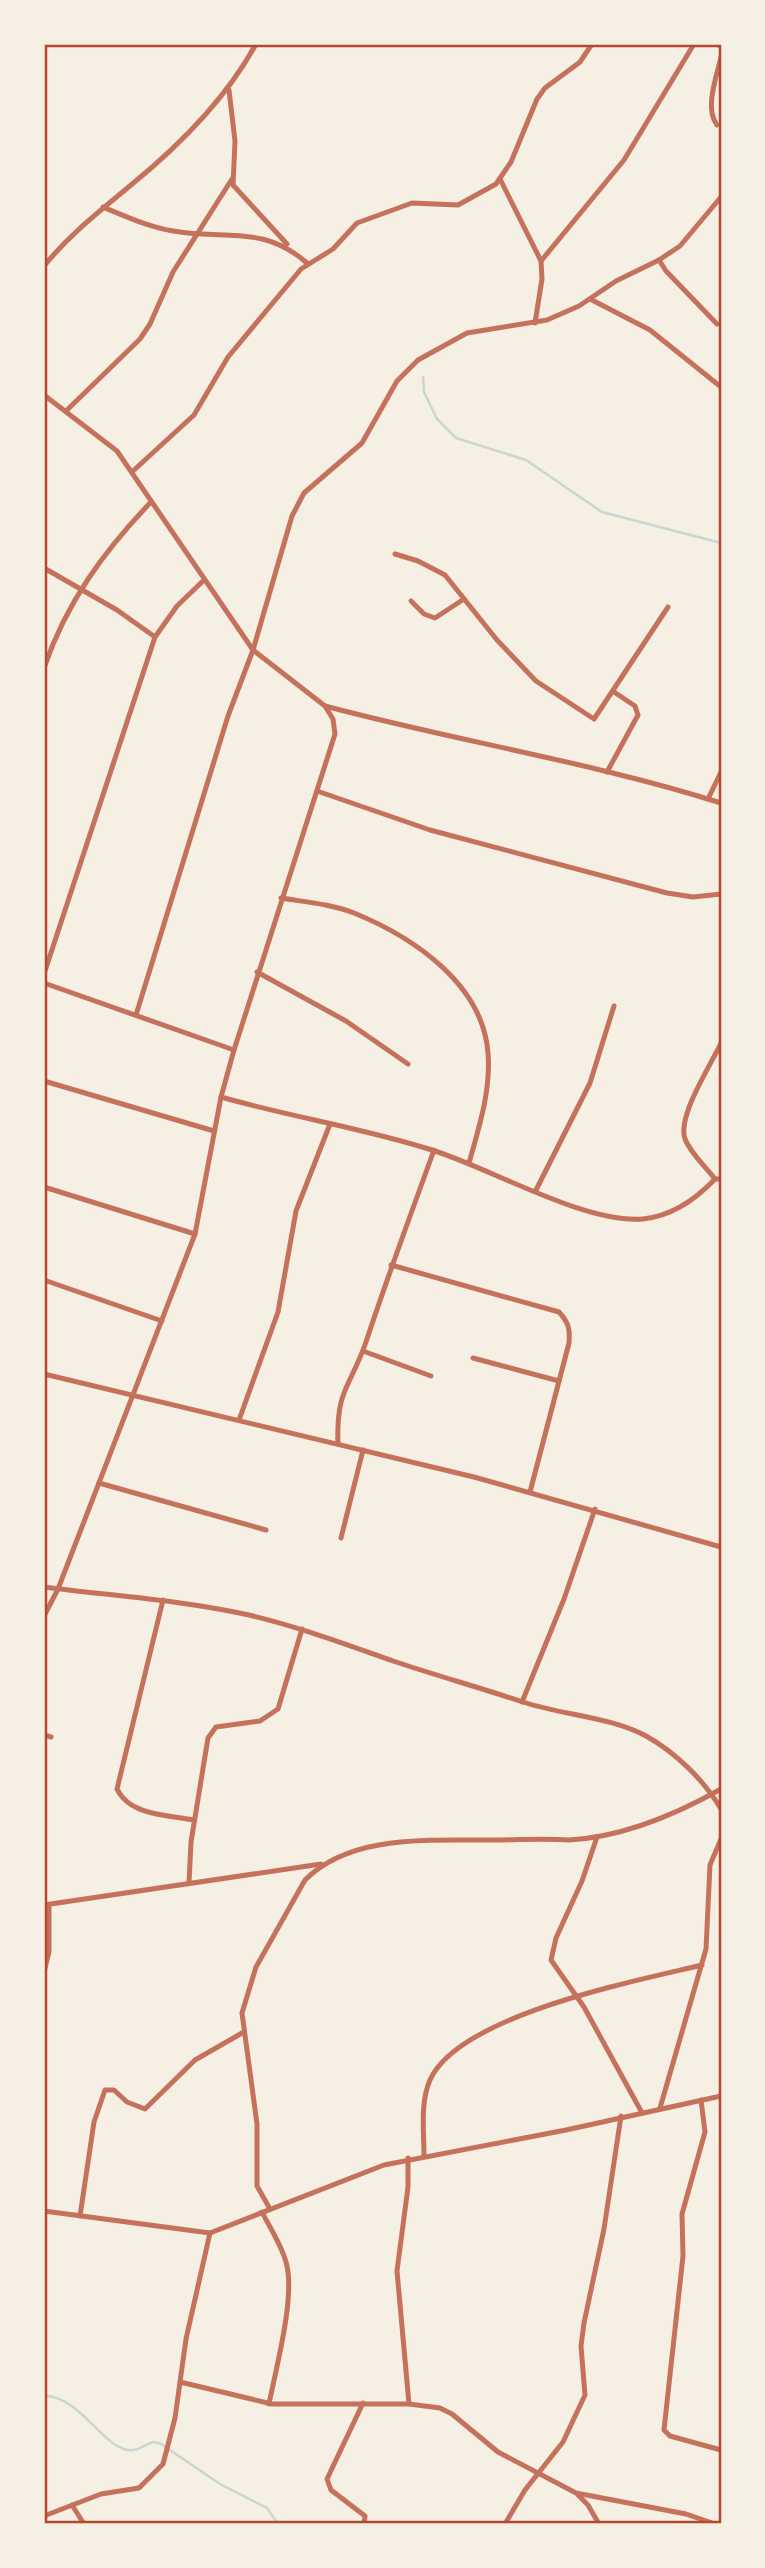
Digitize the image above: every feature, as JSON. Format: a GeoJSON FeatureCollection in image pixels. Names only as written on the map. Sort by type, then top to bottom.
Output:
{"type":"FeatureCollection","features":[{"type":"Feature","properties":{"kind":"street"},"geometry":{"type":"LineString","coordinates":[[44,266],[69,237],[103,206],[133,184],[229,90],[256,44]]}},
{"type":"Feature","properties":{"kind":"street"},"geometry":{"type":"LineString","coordinates":[[133,471],[194,415],[228,357],[307,263],[328,253],[350,229],[368,217],[412,204],[458,205],[500,179],[537,99],[580,62],[592,44]]}},
{"type":"Feature","properties":{"kind":"street"},"geometry":{"type":"LineString","coordinates":[[541,261],[624,160],[694,44]]}},
{"type":"Feature","properties":{"kind":"street"},"geometry":{"type":"LineString","coordinates":[[715,44],[721,46]]}},
{"type":"Feature","properties":{"kind":"street"},"geometry":{"type":"LineString","coordinates":[[717,125],[713,121],[712,100],[721,57]]}},
{"type":"Feature","properties":{"kind":"street"},"geometry":{"type":"LineString","coordinates":[[229,90],[234,141],[232,179],[236,190],[307,263]]}},
{"type":"Feature","properties":{"kind":"street"},"geometry":{"type":"LineString","coordinates":[[66,411],[140,339],[196,233],[232,179]]}},
{"type":"Feature","properties":{"kind":"street"},"geometry":{"type":"LineString","coordinates":[[500,179],[541,261],[542,279],[535,323]]}},
{"type":"Feature","properties":{"kind":"street"},"geometry":{"type":"LineString","coordinates":[[136,1015],[182,874],[224,729],[253,650],[298,502],[313,483],[362,443],[397,381],[418,360],[467,333],[535,323],[562,314],[590,299],[638,268],[659,260],[680,246],[721,197]]}},
{"type":"Feature","properties":{"kind":"street"},"geometry":{"type":"LineString","coordinates":[[103,206],[168,230],[243,235],[279,243],[293,250]]}},
{"type":"Feature","properties":{"kind":"street"},"geometry":{"type":"LineString","coordinates":[[659,260],[666,271],[717,324]]}},
{"type":"Feature","properties":{"kind":"street"},"geometry":{"type":"LineString","coordinates":[[590,299],[650,330],[721,387]]}},
{"type":"Feature","properties":{"kind":"street"},"geometry":{"type":"LineString","coordinates":[[44,1616],[58,1589],[195,1234],[221,1097],[234,1050],[335,734],[333,719],[325,706],[253,650],[151,502],[133,471],[102,437],[45,398]]}},
{"type":"Feature","properties":{"kind":"street"},"geometry":{"type":"LineString","coordinates":[[44,668],[80,589],[114,541],[151,502]]}},
{"type":"Feature","properties":{"kind":"street"},"geometry":{"type":"LineString","coordinates":[[395,554],[418,561],[444,575],[497,640],[536,681],[567,704],[596,719],[668,607]]}},
{"type":"Feature","properties":{"kind":"street"},"geometry":{"type":"LineString","coordinates":[[44,568],[155,637]]}},
{"type":"Feature","properties":{"kind":"street"},"geometry":{"type":"LineString","coordinates":[[44,974],[155,637],[166,619],[204,580]]}},
{"type":"Feature","properties":{"kind":"street"},"geometry":{"type":"LineString","coordinates":[[411,601],[424,614],[435,618],[464,599]]}},
{"type":"Feature","properties":{"kind":"street"},"geometry":{"type":"LineString","coordinates":[[607,772],[638,715],[635,706],[614,692]]}},
{"type":"Feature","properties":{"kind":"street"},"geometry":{"type":"LineString","coordinates":[[325,706],[607,772],[721,803]]}},
{"type":"Feature","properties":{"kind":"street"},"geometry":{"type":"LineString","coordinates":[[708,799],[721,772]]}},
{"type":"Feature","properties":{"kind":"street"},"geometry":{"type":"LineString","coordinates":[[317,791],[430,830],[667,893],[694,897],[721,894]]}},
{"type":"Feature","properties":{"kind":"street"},"geometry":{"type":"LineString","coordinates":[[281,898],[353,913],[406,939],[472,999],[486,1039],[489,1063],[484,1112],[469,1163]]}},
{"type":"Feature","properties":{"kind":"street"},"geometry":{"type":"LineString","coordinates":[[257,972],[346,1021],[408,1064]]}},
{"type":"Feature","properties":{"kind":"street"},"geometry":{"type":"LineString","coordinates":[[44,983],[234,1050]]}},
{"type":"Feature","properties":{"kind":"street"},"geometry":{"type":"LineString","coordinates":[[536,1190],[590,1083],[614,1006]]}},
{"type":"Feature","properties":{"kind":"street"},"geometry":{"type":"LineString","coordinates":[[221,1097],[433,1150],[591,1211],[641,1219],[679,1208],[718,1179],[689,1147],[683,1127],[721,1043]]}},
{"type":"Feature","properties":{"kind":"street"},"geometry":{"type":"LineString","coordinates":[[44,1081],[214,1132]]}},
{"type":"Feature","properties":{"kind":"street"},"geometry":{"type":"LineString","coordinates":[[239,1420],[278,1312],[296,1211],[330,1124]]}},
{"type":"Feature","properties":{"kind":"street"},"geometry":{"type":"LineString","coordinates":[[338,1444],[339,1403],[363,1351],[433,1150]]}},
{"type":"Feature","properties":{"kind":"street"},"geometry":{"type":"LineString","coordinates":[[44,1187],[195,1234]]}},
{"type":"Feature","properties":{"kind":"street"},"geometry":{"type":"LineString","coordinates":[[391,1265],[559,1312],[570,1327],[569,1343],[530,1492]]}},
{"type":"Feature","properties":{"kind":"street"},"geometry":{"type":"LineString","coordinates":[[44,1280],[162,1321]]}},
{"type":"Feature","properties":{"kind":"street"},"geometry":{"type":"LineString","coordinates":[[363,1351],[431,1376]]}},
{"type":"Feature","properties":{"kind":"street"},"geometry":{"type":"LineString","coordinates":[[473,1358],[559,1381]]}},
{"type":"Feature","properties":{"kind":"street"},"geometry":{"type":"LineString","coordinates":[[44,1374],[530,1492],[721,1547]]}},
{"type":"Feature","properties":{"kind":"street"},"geometry":{"type":"LineString","coordinates":[[341,1538],[363,1450]]}},
{"type":"Feature","properties":{"kind":"street"},"geometry":{"type":"LineString","coordinates":[[99,1483],[265,1530]]}},
{"type":"Feature","properties":{"kind":"street"},"geometry":{"type":"LineString","coordinates":[[522,1702],[564,1599],[595,1509]]}},
{"type":"Feature","properties":{"kind":"street"},"geometry":{"type":"LineString","coordinates":[[44,1587],[163,1600],[248,1615],[302,1629],[522,1702],[628,1728],[644,1735],[677,1758],[712,1794],[721,1809]]}},
{"type":"Feature","properties":{"kind":"street"},"geometry":{"type":"LineString","coordinates":[[163,1600],[117,1789],[123,1801],[140,1810],[194,1820]]}},
{"type":"Feature","properties":{"kind":"street"},"geometry":{"type":"LineString","coordinates":[[189,1883],[194,1820],[210,1733],[219,1726],[260,1721],[278,1709],[302,1629]]}},
{"type":"Feature","properties":{"kind":"street"},"geometry":{"type":"LineString","coordinates":[[44,1972],[49,1952],[46,1905],[324,1864],[401,1842],[569,1840],[597,1837],[653,1822],[721,1789]]}},
{"type":"Feature","properties":{"kind":"street"},"geometry":{"type":"LineString","coordinates":[[597,1837],[587,1869],[551,1953],[553,1965],[576,1995],[641,2111]]}},
{"type":"Feature","properties":{"kind":"street"},"geometry":{"type":"LineString","coordinates":[[660,2108],[702,1965],[707,1938],[710,1865],[721,1839]]}},
{"type":"Feature","properties":{"kind":"street"},"geometry":{"type":"LineString","coordinates":[[270,2209],[258,2190],[257,2124],[242,2033],[243,2001],[256,1967],[305,1880],[324,1864]]}},
{"type":"Feature","properties":{"kind":"street"},"geometry":{"type":"LineString","coordinates":[[424,2155],[426,2093],[444,2059],[496,2028],[576,1995],[702,1965]]}},
{"type":"Feature","properties":{"kind":"street"},"geometry":{"type":"LineString","coordinates":[[80,2216],[94,2122],[105,2090],[114,2090],[127,2102],[145,2109],[195,2060],[242,2033]]}},
{"type":"Feature","properties":{"kind":"street"},"geometry":{"type":"LineString","coordinates":[[44,2211],[210,2232],[328,2184],[408,2158],[566,2130],[641,2111],[721,2096]]}},
{"type":"Feature","properties":{"kind":"street"},"geometry":{"type":"LineString","coordinates":[[701,2100],[705,2132],[682,2214],[683,2256],[664,2430],[670,2436],[721,2450]]}},
{"type":"Feature","properties":{"kind":"street"},"geometry":{"type":"LineString","coordinates":[[505,2524],[537,2473],[563,2442],[585,2395],[581,2346],[604,2229],[621,2116]]}},
{"type":"Feature","properties":{"kind":"street"},"geometry":{"type":"LineString","coordinates":[[408,2158],[408,2187],[397,2271],[409,2404]]}},
{"type":"Feature","properties":{"kind":"street"},"geometry":{"type":"LineString","coordinates":[[262,2212],[283,2253],[288,2274],[285,2321],[269,2404]]}},
{"type":"Feature","properties":{"kind":"street"},"geometry":{"type":"LineString","coordinates":[[44,2516],[101,2494],[139,2488],[157,2471],[167,2454],[186,2339],[210,2232]]}},
{"type":"Feature","properties":{"kind":"street"},"geometry":{"type":"LineString","coordinates":[[180,2382],[269,2404],[409,2404],[447,2410],[499,2452],[576,2493],[623,2505],[666,2510],[715,2524]]}},
{"type":"Feature","properties":{"kind":"street"},"geometry":{"type":"LineString","coordinates":[[363,2403],[327,2479],[331,2490],[365,2516],[364,2524]]}},
{"type":"Feature","properties":{"kind":"street"},"geometry":{"type":"LineString","coordinates":[[576,2493],[588,2505],[599,2524]]}},
{"type":"Feature","properties":{"kind":"street"},"geometry":{"type":"LineString","coordinates":[[72,2505],[84,2524]]}},
{"type":"Feature","properties":{"kind":"waterway"},"geometry":{"type":"LineString","coordinates":[[423,377],[424,392],[437,419],[456,438],[526,460],[602,512],[721,543]]}},
{"type":"Feature","properties":{"kind":"waterway"},"geometry":{"type":"LineString","coordinates":[[44,2396],[57,2398],[70,2405],[123,2449],[136,2450],[154,2442],[161,2444],[220,2484],[267,2508],[278,2524]]}}]}
